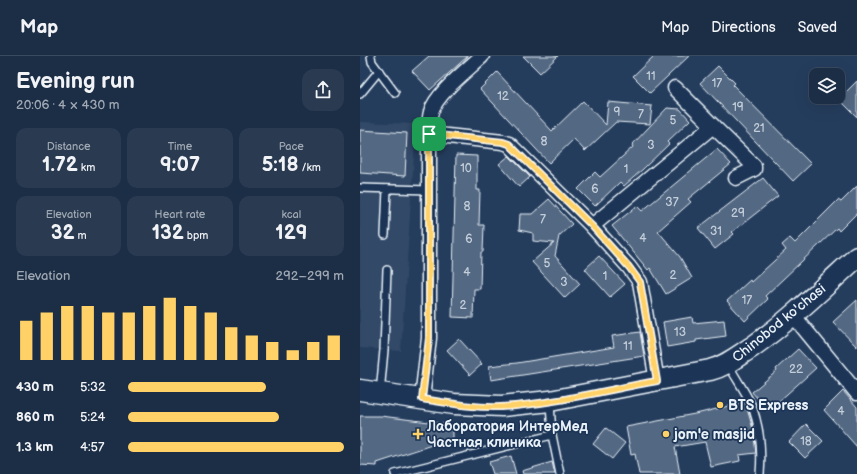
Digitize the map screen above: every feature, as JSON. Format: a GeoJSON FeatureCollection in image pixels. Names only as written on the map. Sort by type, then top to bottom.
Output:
{"type":"FeatureCollection","features":[{"type":"Feature","properties":{"kind":"main road","name":"Chinobod ko'chasi"},"geometry":{"type":"LineString","coordinates":[[360,390],[490,407],[550,401],[710,370],[728,364],[793,315],[857,257]]}},
{"type":"Feature","properties":{"kind":"street"},"geometry":{"type":"LineString","coordinates":[[422,399],[429,338],[430,113],[434,104],[482,56]]}},
{"type":"Feature","properties":{"kind":"street"},"geometry":{"type":"LineString","coordinates":[[675,88],[754,166],[754,169],[736,178]]}},
{"type":"Feature","properties":{"kind":"street"},"geometry":{"type":"LineString","coordinates":[[592,226],[713,126]]}},
{"type":"Feature","properties":{"kind":"street"},"geometry":{"type":"LineString","coordinates":[[429,134],[503,142],[509,144],[592,226],[629,267],[640,282],[657,381]]}},
{"type":"Feature","properties":{"kind":"street"},"geometry":{"type":"LineString","coordinates":[[793,315],[857,394]]}},
{"type":"Feature","properties":{"kind":"lane"},"geometry":{"type":"LineString","coordinates":[[371,56],[372,62],[395,93]]}},
{"type":"Feature","properties":{"kind":"lane"},"geometry":{"type":"LineString","coordinates":[[360,94],[379,71]]}},
{"type":"Feature","properties":{"kind":"lane"},"geometry":{"type":"LineString","coordinates":[[360,188],[429,190]]}},
{"type":"Feature","properties":{"kind":"lane"},"geometry":{"type":"LineString","coordinates":[[385,235],[387,189]]}},
{"type":"Feature","properties":{"kind":"lane"},"geometry":{"type":"LineString","coordinates":[[380,393],[384,350],[386,270]]}},
{"type":"Feature","properties":{"kind":"lane"},"geometry":{"type":"LineString","coordinates":[[728,364],[751,404],[759,433],[762,455],[760,474]]}},
{"type":"Feature","properties":{"kind":"lane"},"geometry":{"type":"LineString","coordinates":[[550,401],[552,435],[560,474]]}},
{"type":"Feature","properties":{"kind":"lane"},"geometry":{"type":"LineString","coordinates":[[395,474],[552,435]]}},
{"type":"Feature","properties":{"kind":"shaded area"},"geometry":{"type":"Polygon","coordinates":[[[360,122],[416,124],[401,351],[360,348],[360,122]]]}},
{"type":"Feature","properties":{"kind":"building"},"geometry":{"type":"Polygon","coordinates":[[[429,56],[468,56],[430,90],[412,71],[429,56]]]}},
{"type":"Feature","properties":{"kind":"building"},"geometry":{"type":"Polygon","coordinates":[[[523,56],[558,56],[540,73],[523,56]]]}},
{"type":"Feature","properties":{"kind":"building"},"geometry":{"type":"Polygon","coordinates":[[[654,56],[689,56],[650,93],[633,76],[654,56]]]}},
{"type":"Feature","properties":{"kind":"building"},"geometry":{"type":"Polygon","coordinates":[[[718,66],[735,83],[733,85],[811,164],[793,181],[700,83],[718,66]]]}},
{"type":"Feature","properties":{"kind":"building"},"geometry":{"type":"Polygon","coordinates":[[[497,72],[552,131],[583,101],[606,125],[608,102],[652,106],[650,124],[616,122],[585,151],[574,139],[549,163],[480,89],[497,72]]]}},
{"type":"Feature","properties":{"kind":"building"},"geometry":{"type":"Polygon","coordinates":[[[857,81],[857,117],[844,104],[845,93],[857,81]]]}},
{"type":"Feature","properties":{"kind":"building"},"geometry":{"type":"Polygon","coordinates":[[[667,108],[680,109],[690,120],[667,142],[669,144],[643,169],[624,186],[620,182],[595,206],[578,189],[595,172],[600,177],[633,147],[632,145],[667,108]]]}},
{"type":"Feature","properties":{"kind":"building"},"geometry":{"type":"Polygon","coordinates":[[[360,130],[407,133],[405,176],[360,173],[360,130]]]}},
{"type":"Feature","properties":{"kind":"building"},"geometry":{"type":"Polygon","coordinates":[[[717,149],[731,164],[688,199],[691,202],[658,231],[680,257],[692,278],[666,294],[650,268],[648,270],[612,226],[637,206],[642,211],[717,149]]]}},
{"type":"Feature","properties":{"kind":"building"},"geometry":{"type":"Polygon","coordinates":[[[456,155],[477,156],[477,190],[480,190],[479,225],[484,225],[483,252],[481,252],[480,289],[474,289],[473,318],[452,317],[456,155]]]}},
{"type":"Feature","properties":{"kind":"building"},"geometry":{"type":"Polygon","coordinates":[[[509,156],[530,177],[519,187],[499,164],[509,156]]]}},
{"type":"Feature","properties":{"kind":"building"},"geometry":{"type":"Polygon","coordinates":[[[763,178],[778,196],[732,232],[734,234],[715,249],[698,228],[763,178]]]}},
{"type":"Feature","properties":{"kind":"building"},"geometry":{"type":"Polygon","coordinates":[[[857,186],[857,213],[839,231],[837,228],[765,296],[768,299],[745,321],[727,301],[750,280],[751,282],[786,250],[782,245],[790,238],[795,243],[838,200],[841,202],[857,186]]]}},
{"type":"Feature","properties":{"kind":"building"},"geometry":{"type":"Polygon","coordinates":[[[549,199],[572,224],[559,236],[555,256],[580,284],[565,298],[532,262],[554,243],[533,241],[533,233],[519,230],[520,214],[532,214],[549,199]]]}},
{"type":"Feature","properties":{"kind":"building"},"geometry":{"type":"Polygon","coordinates":[[[599,256],[625,284],[610,297],[585,269],[599,256]]]}},
{"type":"Feature","properties":{"kind":"building"},"geometry":{"type":"Polygon","coordinates":[[[857,300],[857,347],[833,322],[857,300]]]}},
{"type":"Feature","properties":{"kind":"building"},"geometry":{"type":"Polygon","coordinates":[[[692,317],[693,323],[724,320],[726,336],[696,340],[696,342],[667,347],[663,322],[692,317]]]}},
{"type":"Feature","properties":{"kind":"building"},"geometry":{"type":"Polygon","coordinates":[[[640,332],[644,356],[491,380],[489,366],[517,363],[614,347],[612,336],[640,332]]]}},
{"type":"Feature","properties":{"kind":"building"},"geometry":{"type":"Polygon","coordinates":[[[459,339],[482,364],[470,375],[447,350],[459,339]]]}},
{"type":"Feature","properties":{"kind":"building"},"geometry":{"type":"Polygon","coordinates":[[[798,349],[816,368],[768,411],[752,392],[777,371],[776,369],[798,349]]]}},
{"type":"Feature","properties":{"kind":"building"},"geometry":{"type":"Polygon","coordinates":[[[843,391],[857,407],[857,447],[824,410],[843,391]]]}},
{"type":"Feature","properties":{"kind":"building"},"geometry":{"type":"Polygon","coordinates":[[[745,402],[753,429],[756,453],[739,455],[740,461],[711,467],[705,442],[675,447],[680,474],[639,474],[635,454],[631,455],[626,427],[700,413],[745,402]]]}},
{"type":"Feature","properties":{"kind":"building"},"geometry":{"type":"Polygon","coordinates":[[[360,416],[381,416],[453,425],[453,438],[377,463],[377,466],[360,465],[360,416]]]}},
{"type":"Feature","properties":{"kind":"building"},"geometry":{"type":"Polygon","coordinates":[[[806,424],[823,441],[805,458],[789,442],[806,424]]]}},
{"type":"Feature","properties":{"kind":"building"},"geometry":{"type":"Polygon","coordinates":[[[606,428],[625,443],[612,459],[593,444],[606,428]]]}},
{"type":"Feature","properties":{"kind":"building"},"geometry":{"type":"Polygon","coordinates":[[[511,456],[516,474],[493,474],[489,462],[511,456]]]}},
{"type":"Feature","properties":{"kind":"building"},"geometry":{"type":"Polygon","coordinates":[[[552,462],[555,474],[523,474],[522,471],[552,462]]]}},
{"type":"Feature","properties":{"kind":"place","name":"BTS Express"},"geometry":{"type":"Point","coordinates":[720,405]}},
{"type":"Feature","properties":{"kind":"place","name":"Лаборатория ИнтерМед Частная клиника"},"geometry":{"type":"Point","coordinates":[418,434]}},
{"type":"Feature","properties":{"kind":"place","name":"jom'e masjid"},"geometry":{"type":"Point","coordinates":[666,434]}},
{"type":"Feature","properties":{"kind":"route"},"geometry":{"type":"LineString","coordinates":[[429,134],[503,142],[509,144],[592,226],[629,267],[640,282],[657,381],[550,401],[490,407],[454,404],[422,399],[429,338],[429,134]]}}]}
